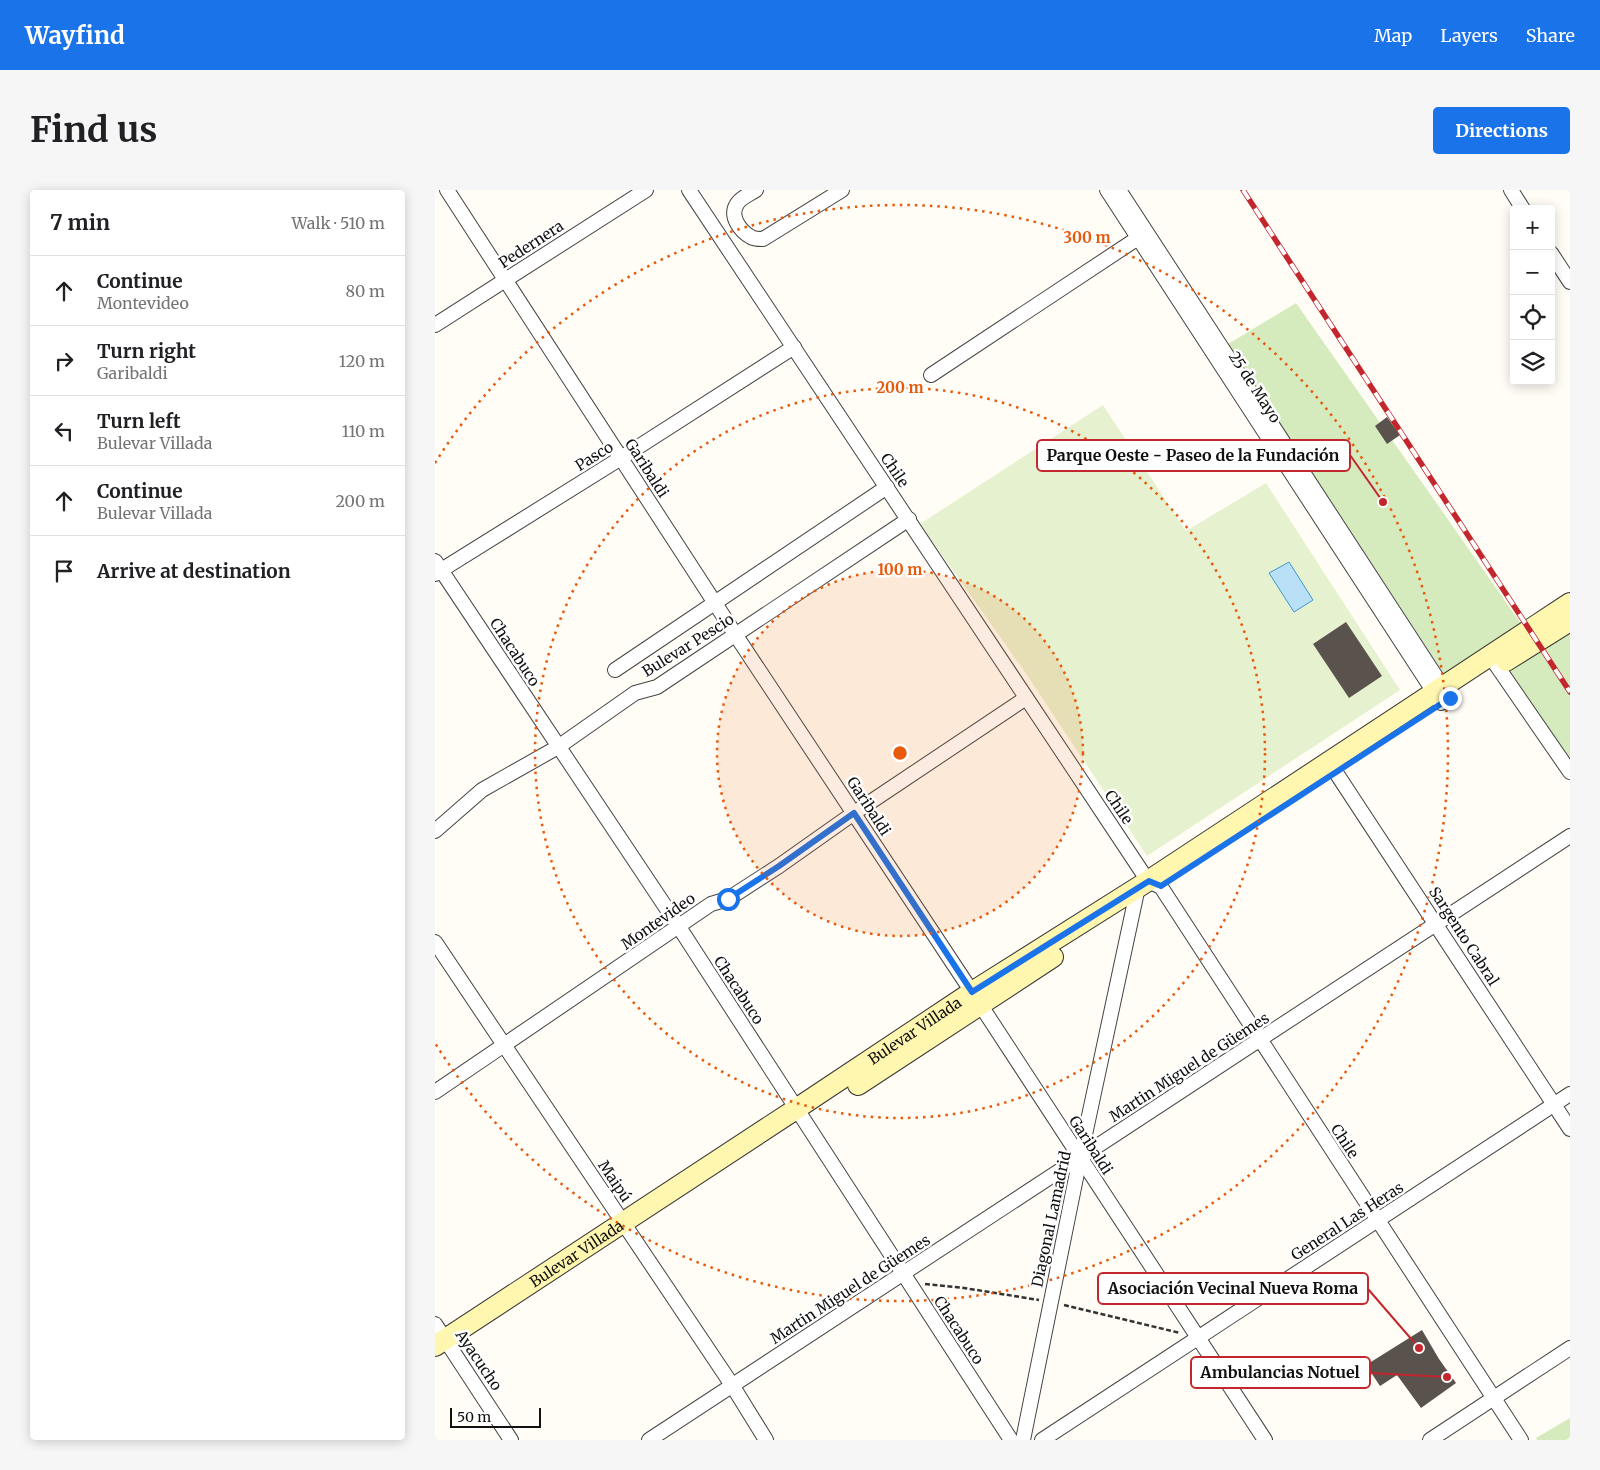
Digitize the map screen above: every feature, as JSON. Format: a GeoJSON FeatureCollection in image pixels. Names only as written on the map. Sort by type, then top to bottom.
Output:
{"type":"FeatureCollection","features":[{"type":"Feature","properties":{"kind":"main road","name":"Bulevar Villada"},"geometry":{"type":"LineString","coordinates":[[435,1360],[442,1339],[627,1228],[1494,661],[1570,603]]}},
{"type":"Feature","properties":{"kind":"main road","name":"Bulevar Villada"},"geometry":{"type":"LineString","coordinates":[[1494,661],[1570,621]]}},
{"type":"Feature","properties":{"kind":"street","name":"Garibaldi"},"geometry":{"type":"LineString","coordinates":[[447,190],[735,634],[1265,1440]]}},
{"type":"Feature","properties":{"kind":"street","name":"Pedernera"},"geometry":{"type":"LineString","coordinates":[[435,326],[505,279],[646,190]]}},
{"type":"Feature","properties":{"kind":"street","name":"Chile"},"geometry":{"type":"LineString","coordinates":[[689,190],[909,519],[1026,698],[1146,889],[1260,1040],[1521,1440]]}},
{"type":"Feature","properties":{"kind":"street"},"geometry":{"type":"LineString","coordinates":[[756,190],[737,202],[734,217],[739,227],[752,238],[763,239],[842,190]]}},
{"type":"Feature","properties":{"kind":"street","name":"25 de Mayo"},"geometry":{"type":"LineString","coordinates":[[1107,190],[1442,695]]}},
{"type":"Feature","properties":{"kind":"street","name":"25 de Mayo"},"geometry":{"type":"LineString","coordinates":[[1119,190],[1442,695]]}},
{"type":"Feature","properties":{"kind":"street"},"geometry":{"type":"LineString","coordinates":[[1511,190],[1520,205]]}},
{"type":"Feature","properties":{"kind":"street"},"geometry":{"type":"LineString","coordinates":[[931,374],[1138,238]]}},
{"type":"Feature","properties":{"kind":"street"},"geometry":{"type":"LineString","coordinates":[[1555,259],[1570,282]]}},
{"type":"Feature","properties":{"kind":"street","name":"Pasco"},"geometry":{"type":"LineString","coordinates":[[437,568],[621,458],[794,347]]}},
{"type":"Feature","properties":{"kind":"street","name":"Bulevar Pescio"},"geometry":{"type":"LineString","coordinates":[[615,670],[887,486]]}},
{"type":"Feature","properties":{"kind":"street","name":"Bulevar Pescio"},"geometry":{"type":"LineString","coordinates":[[435,830],[482,790],[558,747],[635,693],[657,687],[909,519]]}},
{"type":"Feature","properties":{"kind":"street","name":"Chacabuco"},"geometry":{"type":"LineString","coordinates":[[437,568],[679,927],[1011,1440]]}},
{"type":"Feature","properties":{"kind":"street"},"geometry":{"type":"LineString","coordinates":[[1494,661],[1570,772]]}},
{"type":"Feature","properties":{"kind":"street","name":"Montevideo"},"geometry":{"type":"LineString","coordinates":[[435,1092],[711,904],[728,899],[779,866],[854,813],[1026,698]]}},
{"type":"Feature","properties":{"kind":"street","name":"Sargento Cabral"},"geometry":{"type":"LineString","coordinates":[[1333,767],[1570,1129]]}},
{"type":"Feature","properties":{"kind":"street","name":"Martin Miguel de Güemes"},"geometry":{"type":"LineString","coordinates":[[649,1440],[1570,836]]}},
{"type":"Feature","properties":{"kind":"street","name":"Diagonal Lamadrid"},"geometry":{"type":"LineString","coordinates":[[1023,1440],[1080,1158],[1146,889]]}},
{"type":"Feature","properties":{"kind":"street","name":"Maipú"},"geometry":{"type":"LineString","coordinates":[[435,942],[732,1385],[766,1440]]}},
{"type":"Feature","properties":{"kind":"street","name":"General Las Heras"},"geometry":{"type":"LineString","coordinates":[[1042,1440],[1570,1094]]}},
{"type":"Feature","properties":{"kind":"street","name":"Ayacucho"},"geometry":{"type":"LineString","coordinates":[[442,1339],[511,1440]]}},
{"type":"Feature","properties":{"kind":"street"},"geometry":{"type":"LineString","coordinates":[[1430,1440],[1570,1348]]}},
{"type":"Feature","properties":{"kind":"green space"},"geometry":{"type":"Polygon","coordinates":[[[1296,303],[1522,625],[1444,674],[1228,344],[1296,303]]]}},
{"type":"Feature","properties":{"kind":"green space"},"geometry":{"type":"Polygon","coordinates":[[[1103,405],[1186,531],[1266,483],[1400,690],[1147,856],[1025,672],[920,524],[1103,405]]]}},
{"type":"Feature","properties":{"kind":"green space"},"geometry":{"type":"Polygon","coordinates":[[[1570,626],[1570,763],[1510,672],[1511,666],[1570,626]]]}},
{"type":"Feature","properties":{"kind":"green space"},"geometry":{"type":"Polygon","coordinates":[[[1570,1418],[1570,1440],[1537,1440],[1536,1438],[1570,1418]]]}},
{"type":"Feature","properties":{"kind":"water"},"geometry":{"type":"Polygon","coordinates":[[[1289,562],[1313,600],[1294,612],[1269,573],[1289,562]]]}},
{"type":"Feature","properties":{"kind":"building"},"geometry":{"type":"Polygon","coordinates":[[[1387,417],[1400,435],[1387,444],[1375,426],[1387,417]]]}},
{"type":"Feature","properties":{"kind":"building"},"geometry":{"type":"Polygon","coordinates":[[[1346,622],[1382,676],[1349,698],[1313,644],[1346,622]]]}},
{"type":"Feature","properties":{"kind":"building"},"geometry":{"type":"Polygon","coordinates":[[[1422,1330],[1456,1383],[1421,1408],[1397,1375],[1380,1386],[1366,1365],[1422,1330]]]}},
{"type":"Feature","properties":{"kind":"railway"},"geometry":{"type":"LineString","coordinates":[[1243,190],[1570,692]]}},
{"type":"Feature","properties":{"kind":"place","name":"Parque Oeste - Paseo de la Fundación"},"geometry":{"type":"Point","coordinates":[1383,502]}},
{"type":"Feature","properties":{"kind":"place","name":"Asociación Vecinal Nueva Roma"},"geometry":{"type":"Point","coordinates":[1419,1348]}},
{"type":"Feature","properties":{"kind":"place","name":"Ambulancias Notuel"},"geometry":{"type":"Point","coordinates":[1447,1377]}},
{"type":"Feature","properties":{"kind":"route"},"geometry":{"type":"LineString","coordinates":[[728,899],[854,813],[972,992],[1149,881],[1161,886],[1450,698]]}}]}
